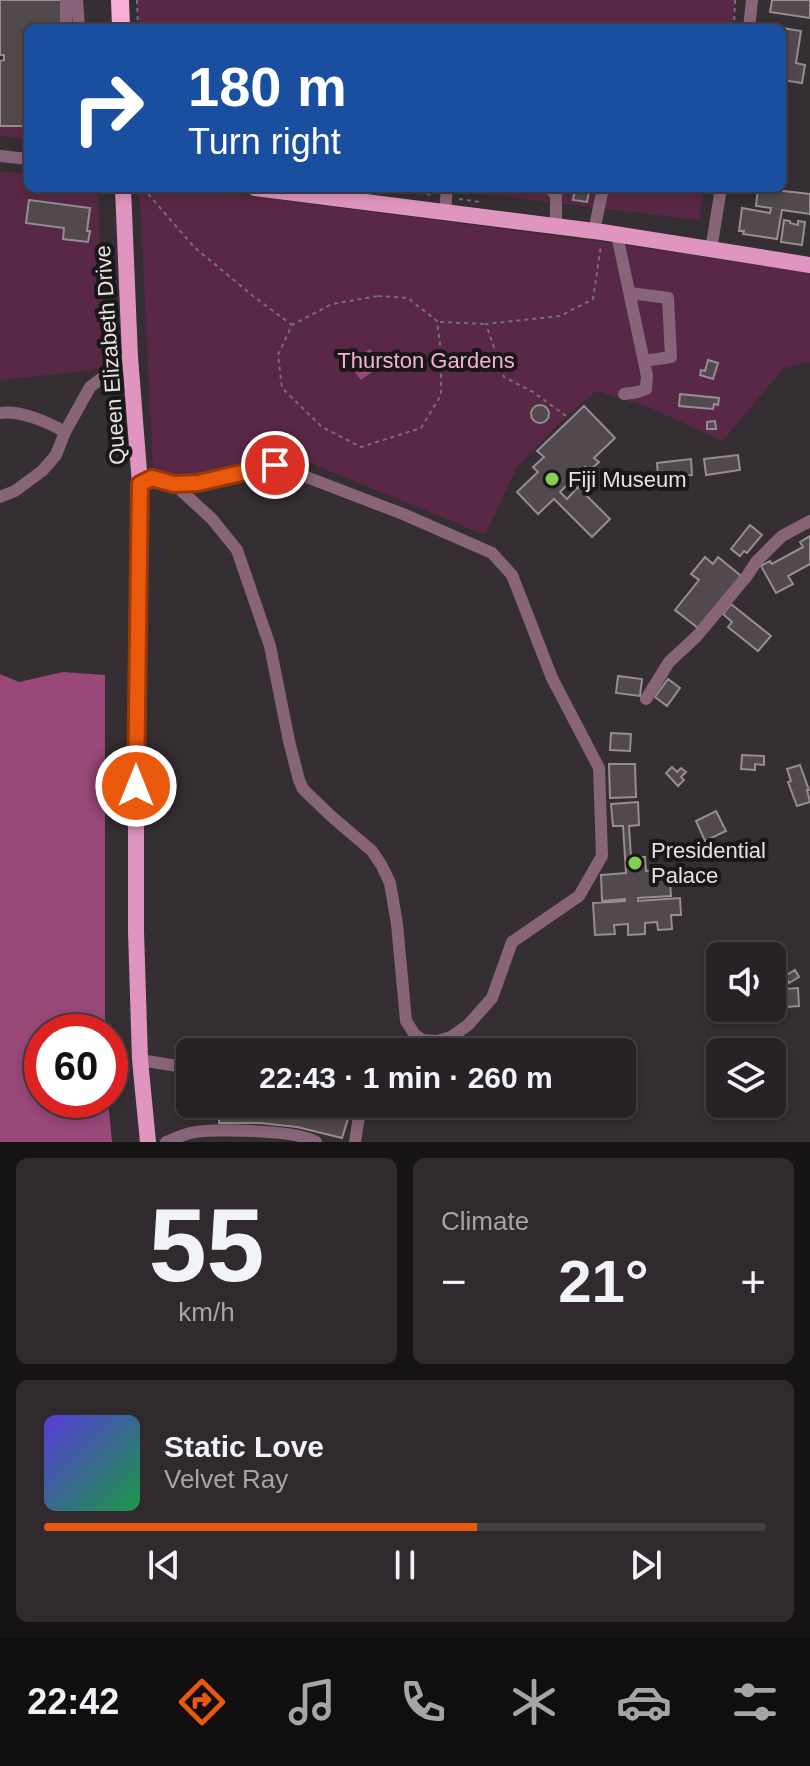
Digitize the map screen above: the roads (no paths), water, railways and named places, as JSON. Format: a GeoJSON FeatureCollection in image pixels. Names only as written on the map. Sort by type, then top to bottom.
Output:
{"type":"FeatureCollection","features":[{"type":"Feature","properties":{"kind":"highway"},"geometry":{"type":"LineString","coordinates":[[120,0],[121,24]]}},
{"type":"Feature","properties":{"kind":"main road","name":"Queen Elizabeth Drive"},"geometry":{"type":"LineString","coordinates":[[123,192],[130,357],[140,484],[136,931],[140,1060],[148,1142]]}},
{"type":"Feature","properties":{"kind":"main road"},"geometry":{"type":"LineString","coordinates":[[314,192],[810,265]]}},
{"type":"Feature","properties":{"kind":"street"},"geometry":{"type":"LineString","coordinates":[[66,0],[66,24]]}},
{"type":"Feature","properties":{"kind":"street"},"geometry":{"type":"LineString","coordinates":[[77,0],[79,24]]}},
{"type":"Feature","properties":{"kind":"street"},"geometry":{"type":"LineString","coordinates":[[749,24],[752,0]]}},
{"type":"Feature","properties":{"kind":"street"},"geometry":{"type":"LineString","coordinates":[[0,156],[24,159]]}},
{"type":"Feature","properties":{"kind":"street"},"geometry":{"type":"LineString","coordinates":[[445,212],[447,192]]}},
{"type":"Feature","properties":{"kind":"street"},"geometry":{"type":"LineString","coordinates":[[553,192],[556,226]]}},
{"type":"Feature","properties":{"kind":"street"},"geometry":{"type":"LineString","coordinates":[[603,192],[604,233],[630,293],[647,376],[646,389],[624,394]]}},
{"type":"Feature","properties":{"kind":"street"},"geometry":{"type":"LineString","coordinates":[[711,250],[720,192]]}},
{"type":"Feature","properties":{"kind":"street"},"geometry":{"type":"LineString","coordinates":[[630,293],[668,298],[671,357],[644,361]]}},
{"type":"Feature","properties":{"kind":"street"},"geometry":{"type":"LineString","coordinates":[[0,497],[15,491],[42,471],[56,455],[90,387],[130,357]]}},
{"type":"Feature","properties":{"kind":"street"},"geometry":{"type":"LineString","coordinates":[[0,413],[9,411],[47,421],[65,432]]}},
{"type":"Feature","properties":{"kind":"street"},"geometry":{"type":"LineString","coordinates":[[140,484],[152,478],[174,484],[198,483],[275,465],[403,514],[492,553],[512,575],[552,678],[599,768],[602,856],[579,896],[512,942],[492,998],[468,1025],[451,1037],[437,1041],[423,1040],[415,1035],[406,1021],[390,883],[372,851],[303,789],[289,741],[270,646],[237,550],[212,519],[174,484]]}},
{"type":"Feature","properties":{"kind":"street"},"geometry":{"type":"LineString","coordinates":[[193,500],[198,483]]}},
{"type":"Feature","properties":{"kind":"street"},"geometry":{"type":"LineString","coordinates":[[646,699],[669,662],[697,636],[756,562],[782,536],[810,521]]}},
{"type":"Feature","properties":{"kind":"street"},"geometry":{"type":"LineString","coordinates":[[140,1060],[176,1066]]}},
{"type":"Feature","properties":{"kind":"street"},"geometry":{"type":"LineString","coordinates":[[355,1142],[359,1118]]}},
{"type":"Feature","properties":{"kind":"street"},"geometry":{"type":"LineString","coordinates":[[172,1141],[193,1133],[281,1132],[311,1138],[316,1142]]}},
{"type":"Feature","properties":{"kind":"place","name":"Fiji Museum"},"geometry":{"type":"Point","coordinates":[552,479]}},
{"type":"Feature","properties":{"kind":"place","name":"Presidential Palace"},"geometry":{"type":"Point","coordinates":[635,863]}},
{"type":"Feature","properties":{"kind":"park label","name":"Thurston Gardens"},"geometry":{"type":"Point","coordinates":[426,360]}}]}
